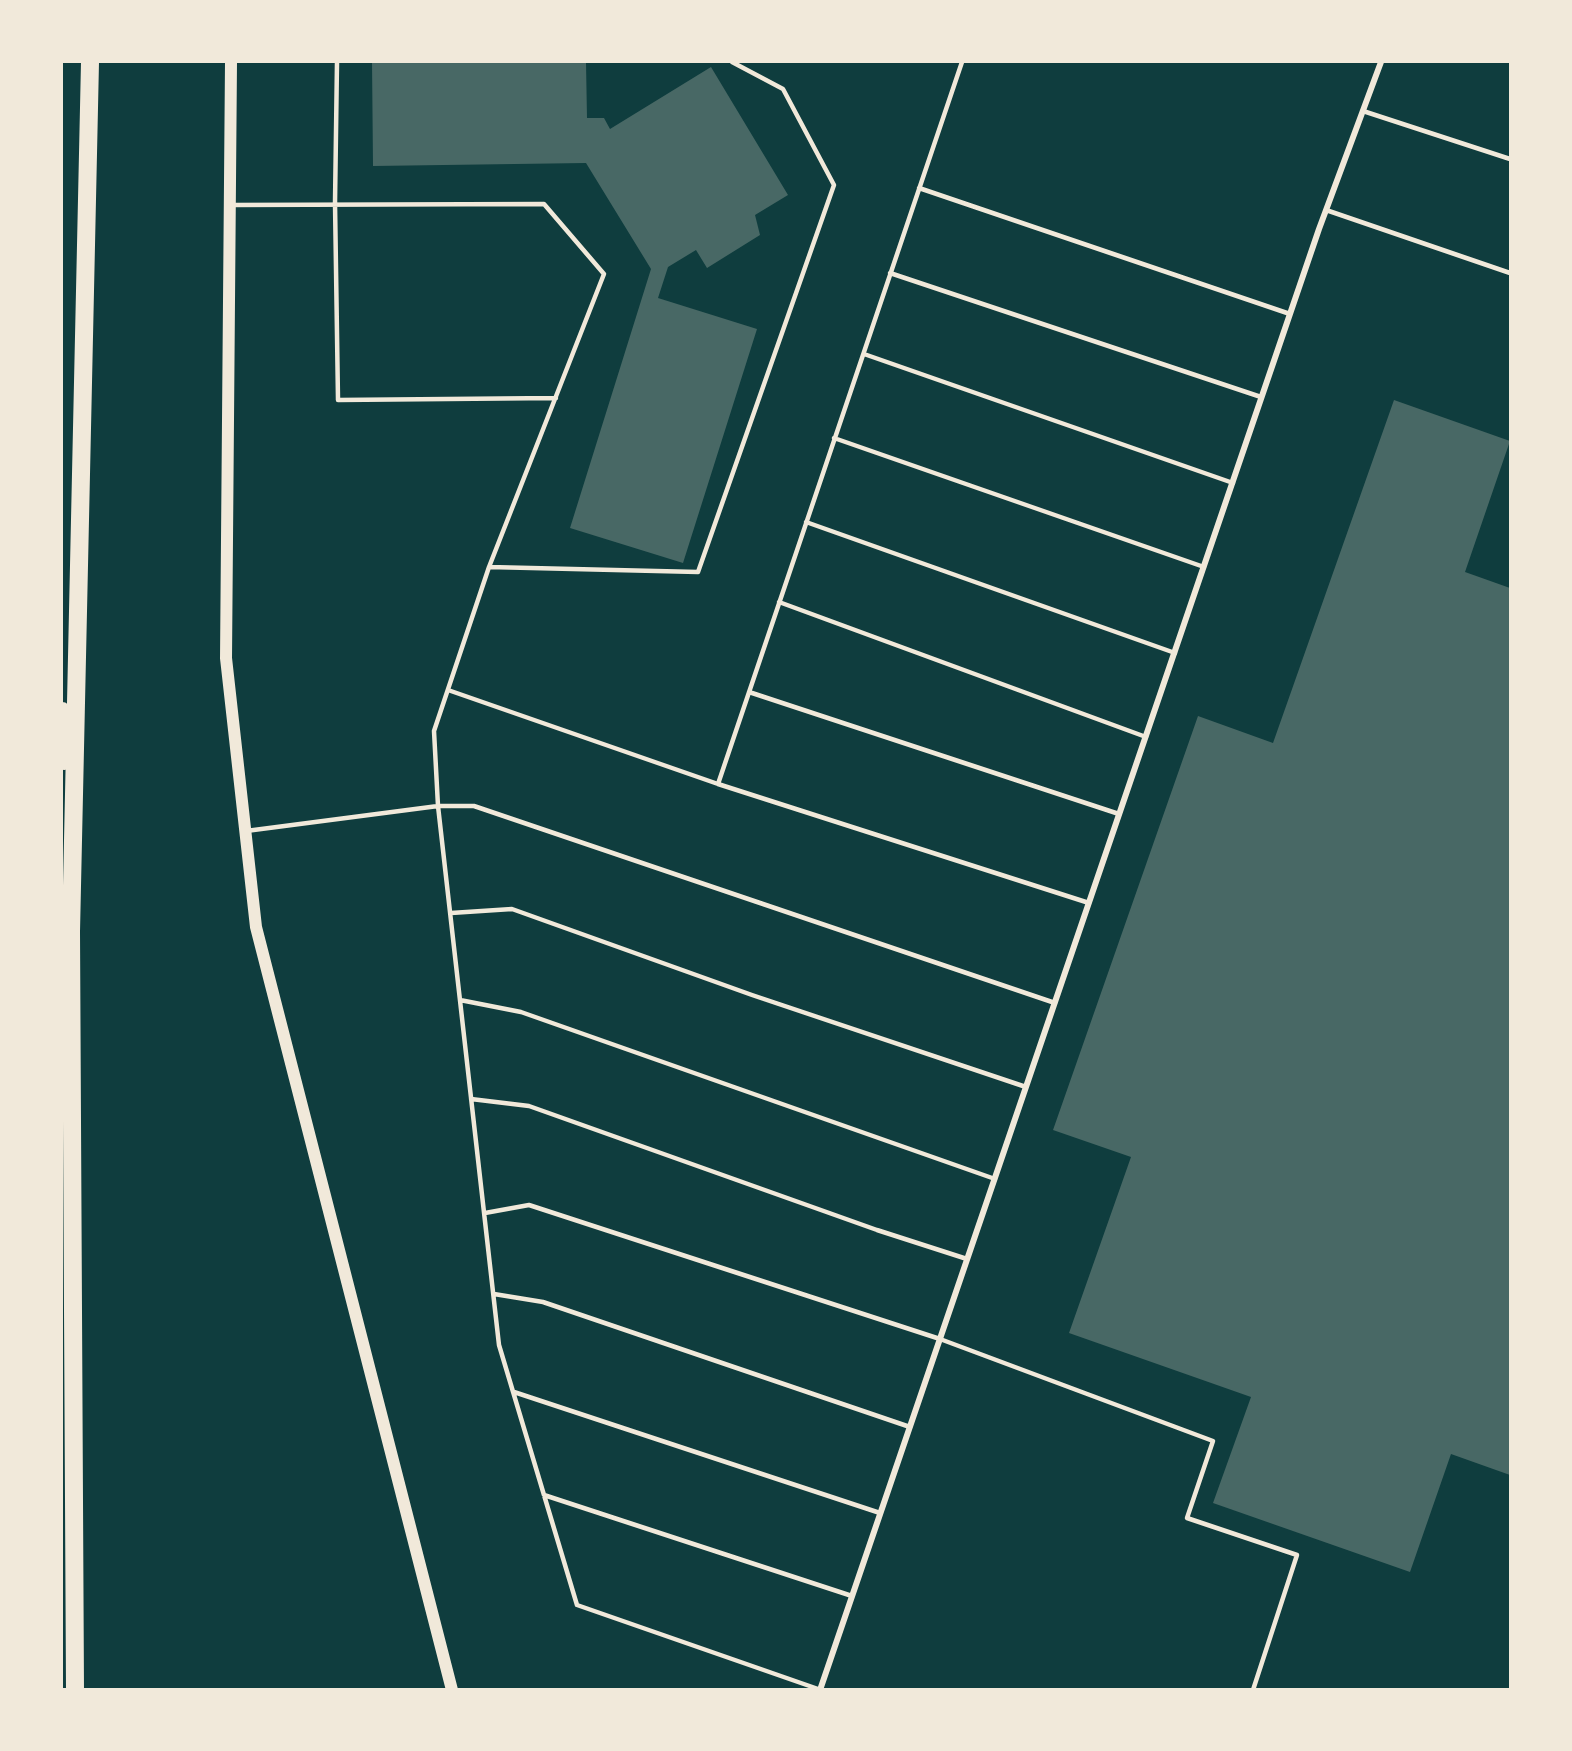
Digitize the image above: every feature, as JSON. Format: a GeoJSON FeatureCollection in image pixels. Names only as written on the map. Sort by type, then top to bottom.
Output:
{"type":"FeatureCollection","features":[{"type":"Feature","properties":{"kind":"highway"},"geometry":{"type":"LineString","coordinates":[[75,1689],[71,931],[90,62]]}},
{"type":"Feature","properties":{"kind":"highway"},"geometry":{"type":"LineString","coordinates":[[62,711],[71,931]]}},
{"type":"Feature","properties":{"kind":"main road"},"geometry":{"type":"LineString","coordinates":[[231,62],[226,658],[256,927],[452,1689]]}},
{"type":"Feature","properties":{"kind":"street"},"geometry":{"type":"LineString","coordinates":[[820,1689],[1290,314],[1381,62]]}},
{"type":"Feature","properties":{"kind":"lane"},"geometry":{"type":"LineString","coordinates":[[337,62],[335,203],[338,400],[556,398]]}},
{"type":"Feature","properties":{"kind":"lane"},"geometry":{"type":"LineString","coordinates":[[489,567],[698,572],[834,185],[783,88],[732,62]]}},
{"type":"Feature","properties":{"kind":"lane"},"geometry":{"type":"LineString","coordinates":[[718,784],[962,62]]}},
{"type":"Feature","properties":{"kind":"lane"},"geometry":{"type":"LineString","coordinates":[[1363,111],[1510,159]]}},
{"type":"Feature","properties":{"kind":"lane"},"geometry":{"type":"LineString","coordinates":[[919,188],[1290,314]]}},
{"type":"Feature","properties":{"kind":"lane"},"geometry":{"type":"LineString","coordinates":[[230,205],[544,204],[604,274],[489,567],[434,732],[438,806],[499,1345],[577,1605],[820,1689]]}},
{"type":"Feature","properties":{"kind":"lane"},"geometry":{"type":"LineString","coordinates":[[1326,210],[1510,273]]}},
{"type":"Feature","properties":{"kind":"lane"},"geometry":{"type":"LineString","coordinates":[[890,273],[1262,397]]}},
{"type":"Feature","properties":{"kind":"lane"},"geometry":{"type":"LineString","coordinates":[[864,354],[1233,483]]}},
{"type":"Feature","properties":{"kind":"lane"},"geometry":{"type":"LineString","coordinates":[[834,438],[1204,567]]}},
{"type":"Feature","properties":{"kind":"lane"},"geometry":{"type":"LineString","coordinates":[[806,522],[1175,653]]}},
{"type":"Feature","properties":{"kind":"lane"},"geometry":{"type":"LineString","coordinates":[[779,602],[1146,737]]}},
{"type":"Feature","properties":{"kind":"lane"},"geometry":{"type":"LineString","coordinates":[[448,690],[718,784],[1089,903]]}},
{"type":"Feature","properties":{"kind":"lane"},"geometry":{"type":"LineString","coordinates":[[749,692],[1119,814]]}},
{"type":"Feature","properties":{"kind":"lane"},"geometry":{"type":"LineString","coordinates":[[246,831],[438,806],[474,806],[1055,1003]]}},
{"type":"Feature","properties":{"kind":"lane"},"geometry":{"type":"LineString","coordinates":[[451,913],[512,909],[752,995],[1026,1087]]}},
{"type":"Feature","properties":{"kind":"lane"},"geometry":{"type":"LineString","coordinates":[[460,1000],[521,1012],[995,1179]]}},
{"type":"Feature","properties":{"kind":"lane"},"geometry":{"type":"LineString","coordinates":[[471,1099],[529,1106],[865,1226],[968,1259]]}},
{"type":"Feature","properties":{"kind":"lane"},"geometry":{"type":"LineString","coordinates":[[484,1213],[529,1205],[940,1339],[1213,1441],[1187,1518],[1297,1555],[1253,1689]]}},
{"type":"Feature","properties":{"kind":"lane"},"geometry":{"type":"LineString","coordinates":[[494,1294],[543,1302],[910,1427]]}},
{"type":"Feature","properties":{"kind":"lane"},"geometry":{"type":"LineString","coordinates":[[514,1392],[880,1513]]}},
{"type":"Feature","properties":{"kind":"lane"},"geometry":{"type":"LineString","coordinates":[[544,1495],[852,1596]]}},
{"type":"Feature","properties":{"kind":"building"},"geometry":{"type":"Polygon","coordinates":[[[372,62],[586,62],[587,118],[604,118],[610,129],[711,67],[788,195],[755,215],[760,235],[707,268],[696,250],[668,267],[658,298],[757,329],[683,563],[570,528],[651,269],[586,163],[373,166],[372,62]]]}},
{"type":"Feature","properties":{"kind":"building"},"geometry":{"type":"Polygon","coordinates":[[[1394,400],[1510,441],[1465,572],[1510,588],[1510,1475],[1451,1454],[1410,1572],[1213,1503],[1251,1397],[1069,1333],[1131,1157],[1053,1130],[1198,716],[1273,743],[1394,400]]]}}]}
